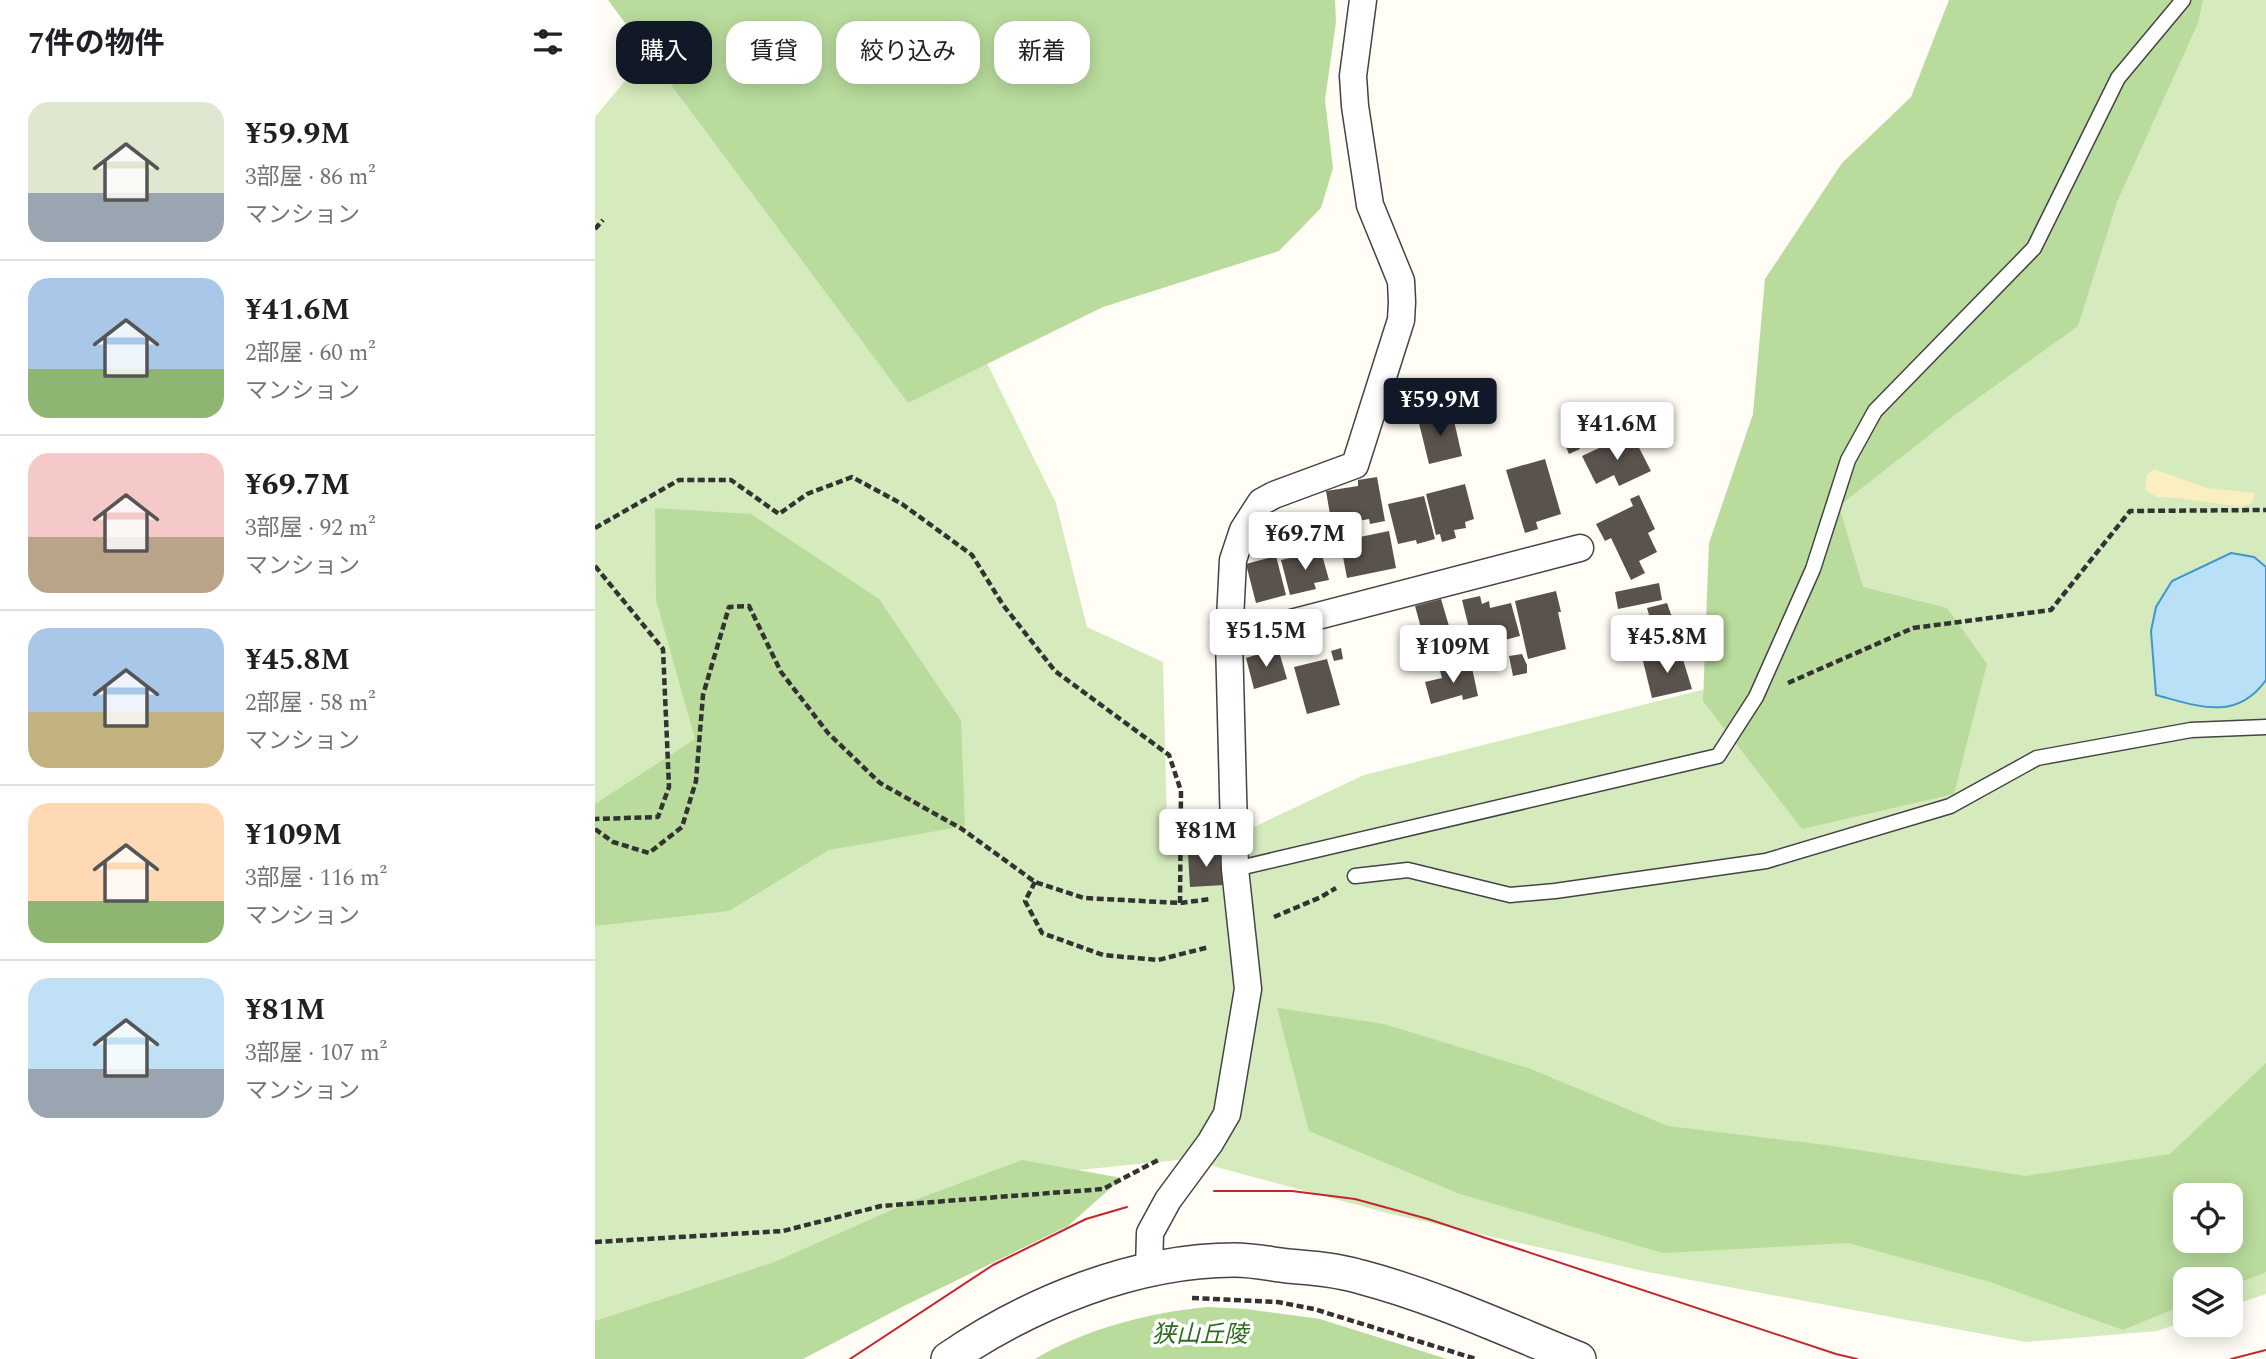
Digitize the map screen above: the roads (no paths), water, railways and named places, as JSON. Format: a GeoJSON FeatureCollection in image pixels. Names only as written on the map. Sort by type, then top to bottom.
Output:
{"type":"FeatureCollection","features":[{"type":"Feature","properties":{"kind":"street"},"geometry":{"type":"LineString","coordinates":[[1149,1271],[1150,1233],[1168,1200],[1210,1143],[1227,1114],[1248,989],[1235,869],[1229,639],[1233,561],[1251,515],[1261,502],[1356,465],[1401,320],[1401,281],[1370,205],[1355,106],[1353,76],[1363,0]]}},
{"type":"Feature","properties":{"kind":"street"},"geometry":{"type":"LineString","coordinates":[[1229,639],[1580,548]]}},
{"type":"Feature","properties":{"kind":"street"},"geometry":{"type":"LineString","coordinates":[[948,1359],[1029,1313],[1069,1296],[1149,1271],[1236,1260],[1325,1269],[1359,1276],[1429,1297],[1579,1359]]}},
{"type":"Feature","properties":{"kind":"lane"},"geometry":{"type":"LineString","coordinates":[[1235,869],[1718,755],[1756,697],[1813,569],[1848,460],[1875,411],[2034,248],[2118,78],[2183,0]]}},
{"type":"Feature","properties":{"kind":"lane"},"geometry":{"type":"LineString","coordinates":[[1355,876],[1408,870],[1510,895],[1766,861],[1950,806],[2037,758],[2191,730],[2266,727]]}},
{"type":"Feature","properties":{"kind":"water"},"geometry":{"type":"Polygon","coordinates":[[[2231,553],[2254,557],[2266,567],[2266,680],[2242,702],[2229,706],[2201,706],[2156,695],[2151,631],[2156,607],[2172,581],[2231,553]]]}},
{"type":"Feature","properties":{"kind":"tram line"},"geometry":{"type":"LineString","coordinates":[[1214,1191],[1292,1191],[1355,1199],[1428,1219],[1857,1359]]}},
{"type":"Feature","properties":{"kind":"tram line"},"geometry":{"type":"LineString","coordinates":[[850,1359],[993,1265],[1086,1219],[1127,1207]]}},
{"type":"Feature","properties":{"kind":"tram line"},"geometry":{"type":"LineString","coordinates":[[2231,1359],[2266,1350]]}},
{"type":"Feature","properties":{"kind":"park label","name":"狭山丘陵"},"geometry":{"type":"Point","coordinates":[1200,1334]}}]}
